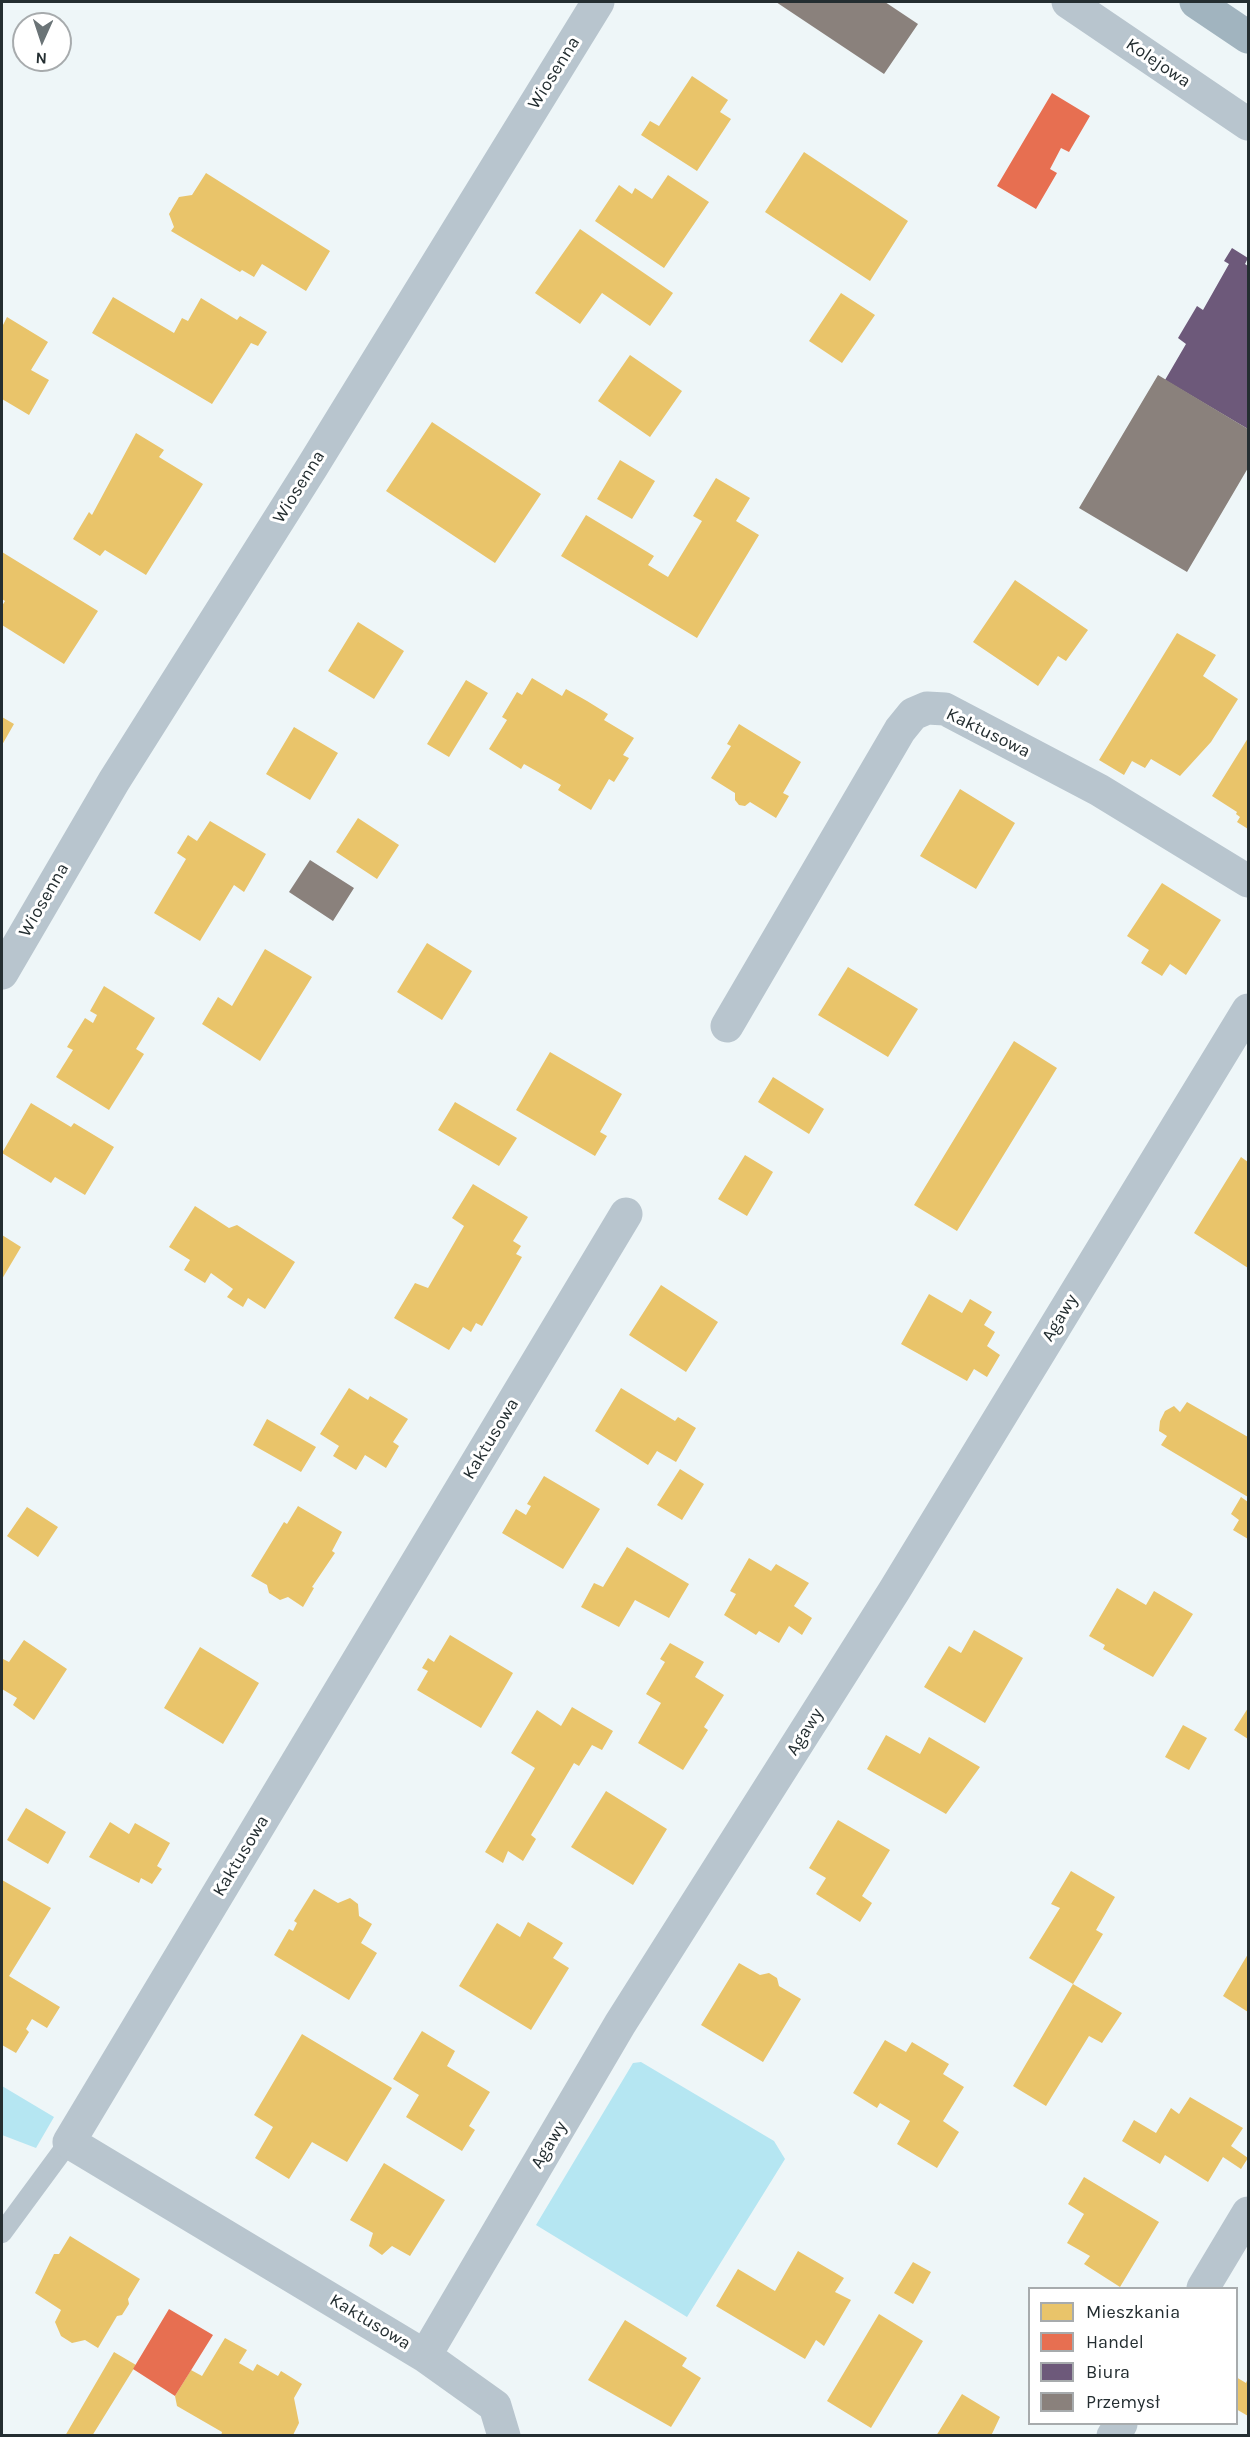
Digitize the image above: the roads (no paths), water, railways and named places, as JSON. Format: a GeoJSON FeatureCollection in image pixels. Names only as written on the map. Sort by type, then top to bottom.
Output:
{"type":"FeatureCollection","features":[{"type":"Feature","properties":{"kind":"highway"},"geometry":{"type":"LineString","coordinates":[[1196,2],[1248,37]]}},
{"type":"Feature","properties":{"kind":"street","name":"Wiosenna"},"geometry":{"type":"LineString","coordinates":[[2,973],[114,781],[312,467],[598,2]]}},
{"type":"Feature","properties":{"kind":"street","name":"Kolejowa"},"geometry":{"type":"LineString","coordinates":[[1068,2],[1248,124]]}},
{"type":"Feature","properties":{"kind":"street","name":"Kaktusowa"},"geometry":{"type":"LineString","coordinates":[[728,1026],[900,730],[913,714],[927,708],[945,709],[1099,790],[1248,881]]}},
{"type":"Feature","properties":{"kind":"street","name":"Agawy"},"geometry":{"type":"LineString","coordinates":[[425,2356],[620,2024],[894,1592],[1248,1010]]}},
{"type":"Feature","properties":{"kind":"street","name":"Kaktusowa"},"geometry":{"type":"LineString","coordinates":[[425,2356],[69,2142],[626,1214]]}},
{"type":"Feature","properties":{"kind":"street"},"geometry":{"type":"LineString","coordinates":[[1204,2287],[1248,2213]]}},
{"type":"Feature","properties":{"kind":"street"},"geometry":{"type":"LineString","coordinates":[[425,2356],[495,2406],[504,2436]]}},
{"type":"Feature","properties":{"kind":"lane"},"geometry":{"type":"LineString","coordinates":[[2,2233],[69,2142]]}}]}
